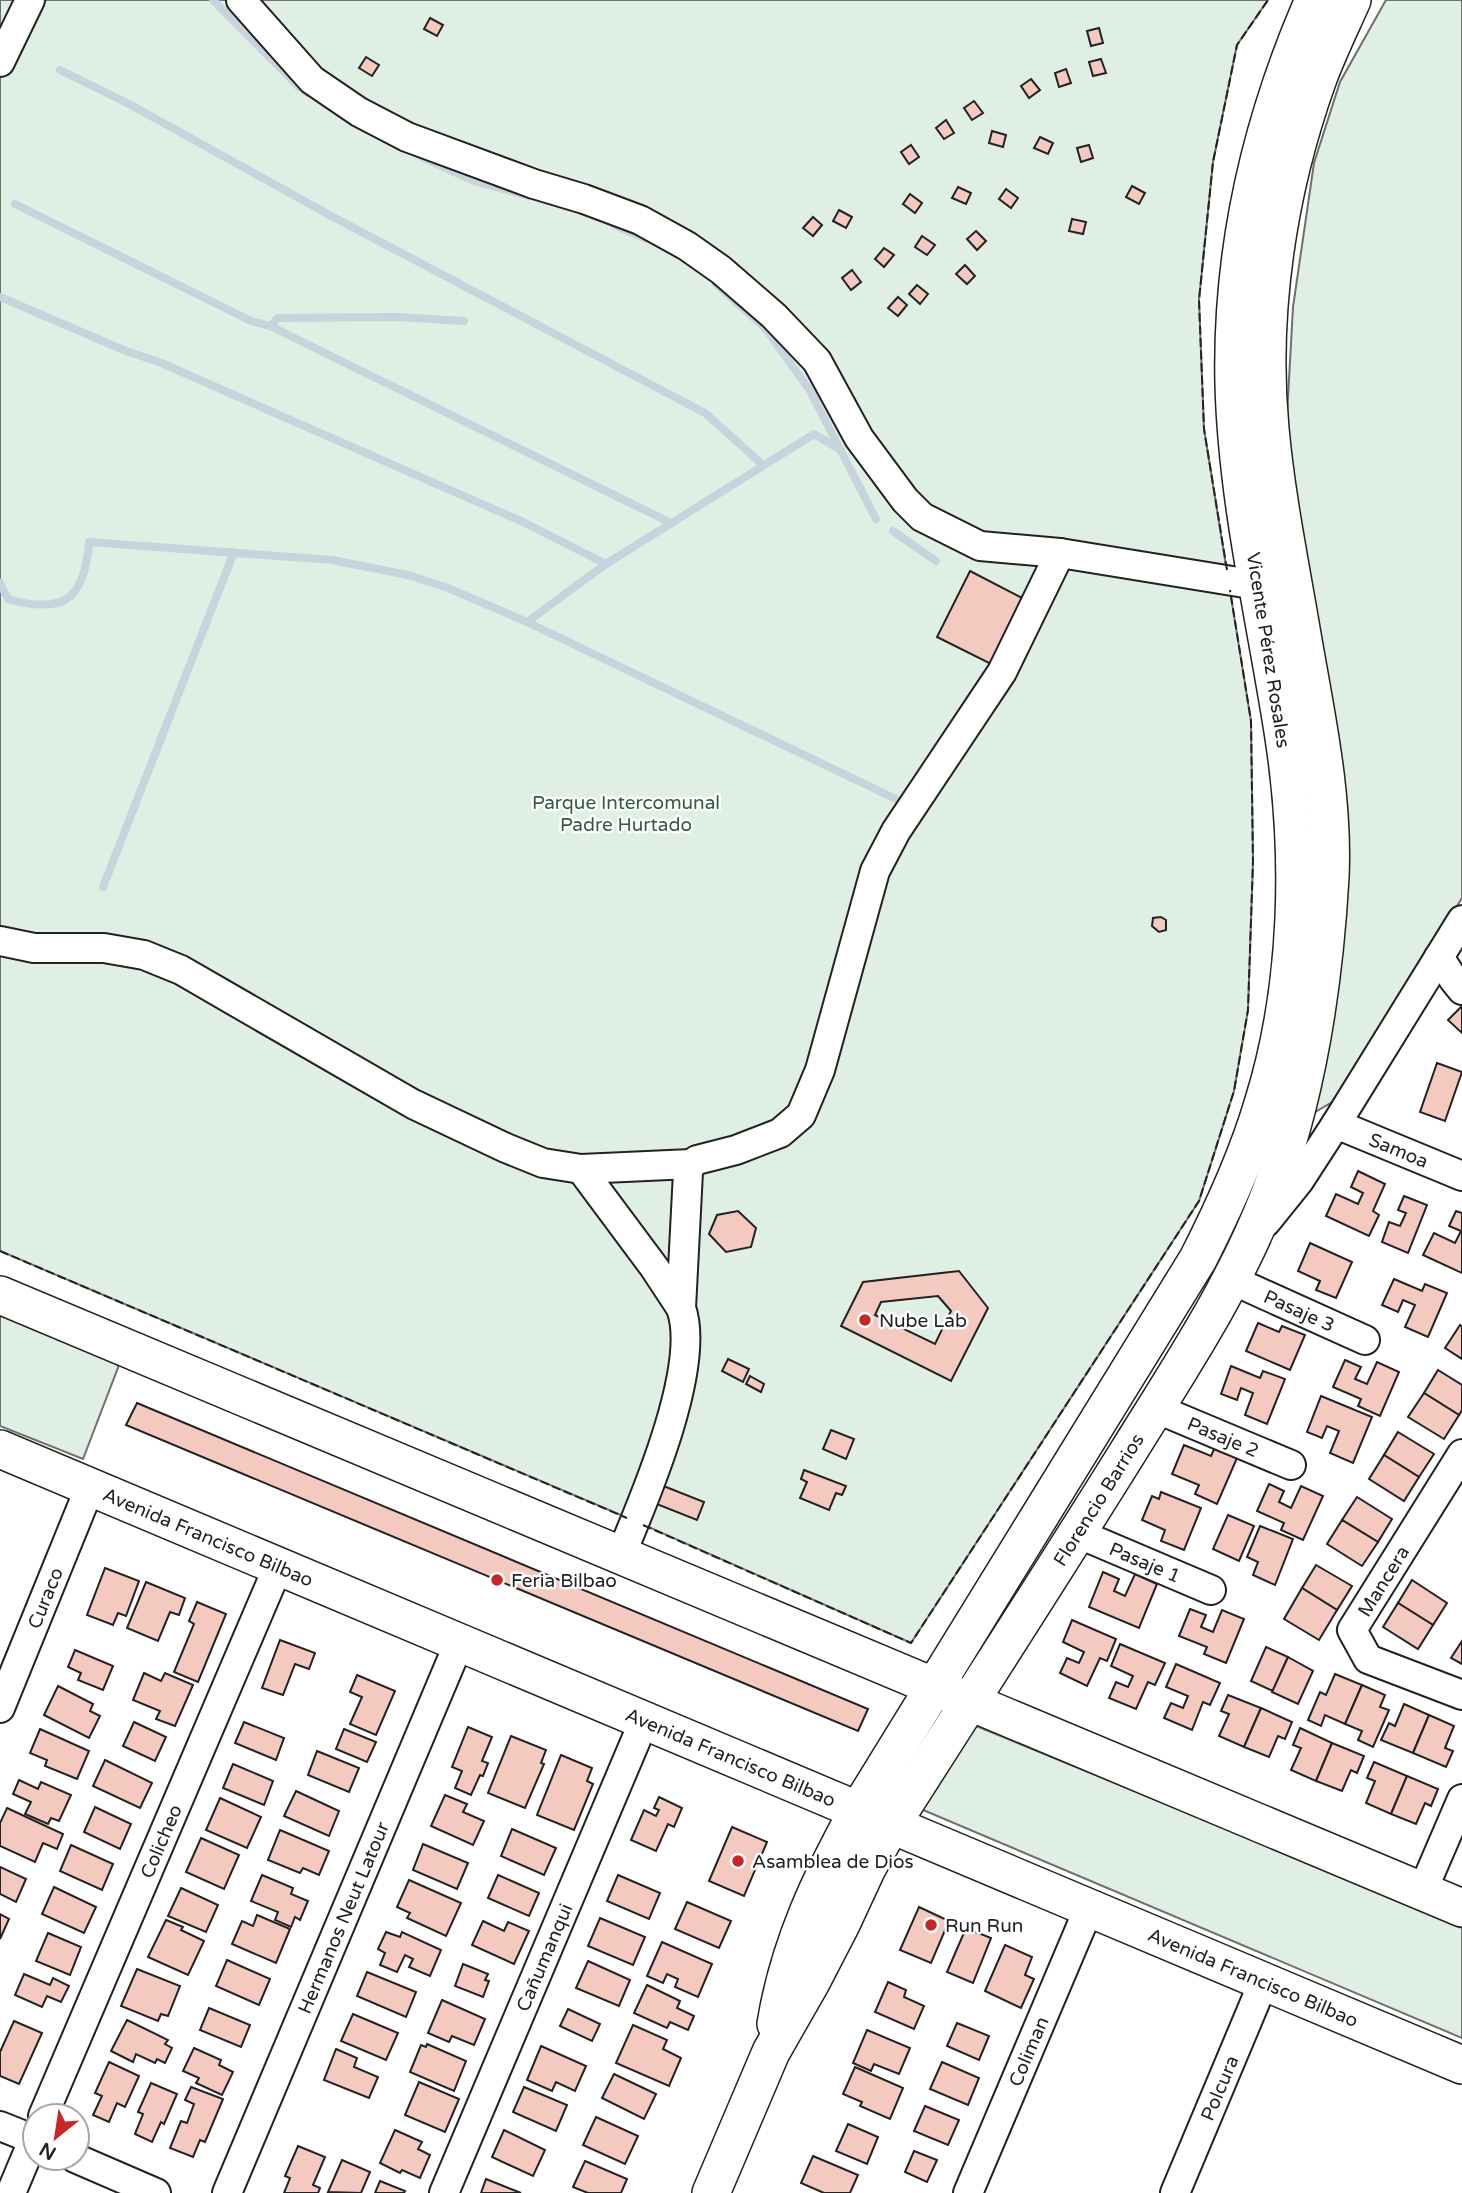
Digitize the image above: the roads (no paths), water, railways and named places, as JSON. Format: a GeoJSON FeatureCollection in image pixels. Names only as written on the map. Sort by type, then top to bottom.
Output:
{"type":"FeatureCollection","features":[{"type":"Feature","properties":{"kind":"main road","name":"Vicente Pérez Rosales"},"geometry":{"type":"LineString","coordinates":[[1180,1291],[1232,1190],[1254,1134],[1276,1053],[1290,956],[1294,868],[1292,800],[1283,731],[1257,585],[1236,428],[1234,384],[1237,295],[1248,206],[1263,141],[1283,76],[1314,0]]}},
{"type":"Feature","properties":{"kind":"main road","name":"Vicente Pérez Rosales"},"geometry":{"type":"LineString","coordinates":[[1254,1234],[1283,1155],[1299,1101],[1317,1003],[1330,871],[1330,828],[1324,763],[1276,480],[1267,372],[1268,325],[1280,222],[1294,156],[1317,81],[1352,0]]}},
{"type":"Feature","properties":{"kind":"main road","name":"Florencio Barrios"},"geometry":{"type":"LineString","coordinates":[[711,2193],[771,2052],[811,1982],[891,1825],[1155,1408],[1232,1280],[1254,1234]]}},
{"type":"Feature","properties":{"kind":"main road","name":"Florencio Barrios"},"geometry":{"type":"LineString","coordinates":[[771,2052],[787,1970],[799,1932],[827,1868],[858,1811],[1180,1291]]}},
{"type":"Feature","properties":{"kind":"main road"},"geometry":{"type":"LineString","coordinates":[[0,1295],[1462,1908]]}},
{"type":"Feature","properties":{"kind":"main road","name":"Avenida Francisco Bilbao"},"geometry":{"type":"LineString","coordinates":[[0,1449],[1462,2065]]}},
{"type":"Feature","properties":{"kind":"street"},"geometry":{"type":"LineString","coordinates":[[0,62],[30,0]]}},
{"type":"Feature","properties":{"kind":"street"},"geometry":{"type":"LineString","coordinates":[[242,0],[312,80],[359,112],[407,137],[640,220],[687,246],[721,270],[774,316],[817,360],[859,438],[905,500],[922,517],[980,546],[1060,552],[1257,585]]}},
{"type":"Feature","properties":{"kind":"street"},"geometry":{"type":"LineString","coordinates":[[0,941],[34,948],[104,948],[144,955],[169,965],[413,1104],[543,1163],[581,1169],[691,1164],[736,1150],[780,1132],[801,1115],[820,1070],[875,871],[896,831],[1002,672],[1060,552]]}},
{"type":"Feature","properties":{"kind":"street","name":"Florencio Barrios"},"geometry":{"type":"LineString","coordinates":[[1254,1234],[1299,1181],[1462,920]]}},
{"type":"Feature","properties":{"kind":"street"},"geometry":{"type":"LineString","coordinates":[[1439,957],[1462,990]]}},
{"type":"Feature","properties":{"kind":"street","name":"Samoa"},"geometry":{"type":"LineString","coordinates":[[1336,1124],[1462,1175]]}},
{"type":"Feature","properties":{"kind":"street"},"geometry":{"type":"LineString","coordinates":[[681,1308],[688,1172],[691,1164]]}},
{"type":"Feature","properties":{"kind":"street"},"geometry":{"type":"LineString","coordinates":[[581,1169],[654,1267],[681,1308],[685,1321],[678,1396],[656,1467],[620,1557]]}},
{"type":"Feature","properties":{"kind":"street","name":"Pasaje 3"},"geometry":{"type":"LineString","coordinates":[[1232,1280],[1365,1340]]}},
{"type":"Feature","properties":{"kind":"street","name":"Pasaje 2"},"geometry":{"type":"LineString","coordinates":[[1155,1408],[1291,1465]]}},
{"type":"Feature","properties":{"kind":"street","name":"Mancera"},"geometry":{"type":"LineString","coordinates":[[1462,1454],[1352,1630],[1368,1659],[1462,1695]]}},
{"type":"Feature","properties":{"kind":"street","name":"Curaco"},"geometry":{"type":"LineString","coordinates":[[0,1708],[90,1487]]}},
{"type":"Feature","properties":{"kind":"street","name":"Pasaje 1"},"geometry":{"type":"LineString","coordinates":[[1077,1533],[1211,1590]]}},
{"type":"Feature","properties":{"kind":"street","name":"Colicheo"},"geometry":{"type":"LineString","coordinates":[[50,2102],[278,1566]]}},
{"type":"Feature","properties":{"kind":"street","name":"Hermanos Neut Latour"},"geometry":{"type":"LineString","coordinates":[[227,2193],[459,1643]]}},
{"type":"Feature","properties":{"kind":"street","name":"Cañumanqui"},"geometry":{"type":"LineString","coordinates":[[444,2193],[644,1721]]}},
{"type":"Feature","properties":{"kind":"street"},"geometry":{"type":"LineString","coordinates":[[1422,1892],[1462,1799]]}},
{"type":"Feature","properties":{"kind":"street","name":"Coliman"},"geometry":{"type":"LineString","coordinates":[[968,2193],[1089,1908]]}},
{"type":"Feature","properties":{"kind":"street","name":"Polcura"},"geometry":{"type":"LineString","coordinates":[[1175,2193],[1264,1982]]}},
{"type":"Feature","properties":{"kind":"street"},"geometry":{"type":"LineString","coordinates":[[0,2126],[21,2130]]}},
{"type":"Feature","properties":{"kind":"street"},"geometry":{"type":"LineString","coordinates":[[91,2165],[156,2193]]}},
{"type":"Feature","properties":{"kind":"street","name":"Colicheo"},"geometry":{"type":"LineString","coordinates":[[11,2193],[21,2170]]}},
{"type":"Feature","properties":{"kind":"waterway"},"geometry":{"type":"LineString","coordinates":[[213,0],[308,93]]}},
{"type":"Feature","properties":{"kind":"waterway"},"geometry":{"type":"LineString","coordinates":[[60,70],[129,104],[335,218],[705,413],[763,465]]}},
{"type":"Feature","properties":{"kind":"waterway"},"geometry":{"type":"LineString","coordinates":[[420,156],[474,181],[529,196]]}},
{"type":"Feature","properties":{"kind":"waterway"},"geometry":{"type":"LineString","coordinates":[[15,204],[251,321],[270,326],[278,318],[397,317],[464,321]]}},
{"type":"Feature","properties":{"kind":"waterway"},"geometry":{"type":"LineString","coordinates":[[614,225],[647,239]]}},
{"type":"Feature","properties":{"kind":"waterway"},"geometry":{"type":"LineString","coordinates":[[716,284],[765,328],[809,389],[876,519]]}},
{"type":"Feature","properties":{"kind":"waterway"},"geometry":{"type":"LineString","coordinates":[[0,297],[126,351],[159,362],[523,522],[606,564]]}},
{"type":"Feature","properties":{"kind":"waterway"},"geometry":{"type":"LineString","coordinates":[[270,326],[671,523]]}},
{"type":"Feature","properties":{"kind":"waterway"},"geometry":{"type":"LineString","coordinates":[[527,622],[606,564],[814,434],[841,450]]}},
{"type":"Feature","properties":{"kind":"waterway"},"geometry":{"type":"LineString","coordinates":[[893,531],[936,561]]}},
{"type":"Feature","properties":{"kind":"waterway"},"geometry":{"type":"LineString","coordinates":[[0,583],[8,599],[38,604],[55,604],[62,601],[73,593],[81,580],[89,542],[332,560],[408,575],[448,588],[527,622],[900,801]]}},
{"type":"Feature","properties":{"kind":"waterway"},"geometry":{"type":"LineString","coordinates":[[103,887],[234,552]]}},
{"type":"Feature","properties":{"kind":"place","name":"Nube Lab"},"geometry":{"type":"Point","coordinates":[865,1320]}},
{"type":"Feature","properties":{"kind":"place","name":"Feria Bilbao"},"geometry":{"type":"Point","coordinates":[497,1580]}},
{"type":"Feature","properties":{"kind":"place","name":"Asamblea de Dios"},"geometry":{"type":"Point","coordinates":[738,1861]}},
{"type":"Feature","properties":{"kind":"place","name":"Run Run"},"geometry":{"type":"Point","coordinates":[931,1925]}},
{"type":"Feature","properties":{"kind":"park label","name":"Parque Intercomunal Padre Hurtado"},"geometry":{"type":"Point","coordinates":[626,813]}}]}
